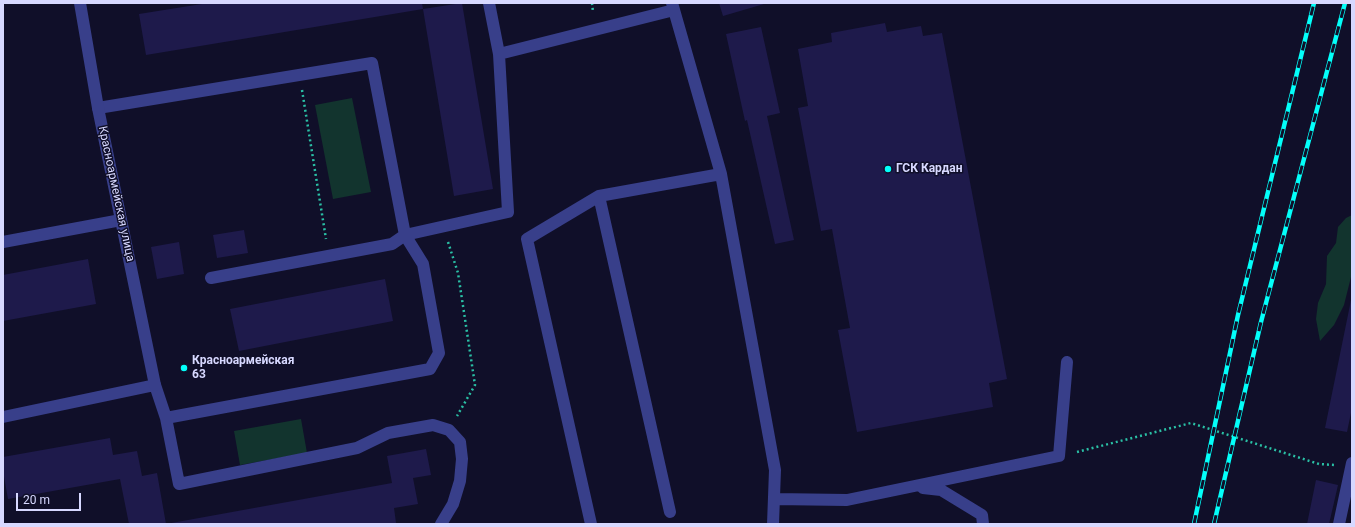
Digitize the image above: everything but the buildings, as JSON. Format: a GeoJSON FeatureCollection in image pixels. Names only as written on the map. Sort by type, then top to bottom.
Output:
{"type":"FeatureCollection","features":[{"type":"Feature","properties":{"kind":"street","name":"Красноармейская улица"},"geometry":{"type":"LineString","coordinates":[[80,3],[98,108],[121,220],[155,385],[166,418],[179,484],[357,448],[388,433],[433,425],[449,430]]}},
{"type":"Feature","properties":{"kind":"street"},"geometry":{"type":"LineString","coordinates":[[211,278],[392,244],[405,235],[508,212],[499,54],[489,3]]}},
{"type":"Feature","properties":{"kind":"street"},"geometry":{"type":"LineString","coordinates":[[499,54],[673,7],[721,174],[775,470],[773,524]]}},
{"type":"Feature","properties":{"kind":"street"},"geometry":{"type":"LineString","coordinates":[[98,108],[372,63],[405,235],[423,264],[439,353],[430,369],[166,418]]}},
{"type":"Feature","properties":{"kind":"street"},"geometry":{"type":"LineString","coordinates":[[591,524],[527,239],[599,196],[721,174]]}},
{"type":"Feature","properties":{"kind":"street"},"geometry":{"type":"LineString","coordinates":[[599,196],[670,512]]}},
{"type":"Feature","properties":{"kind":"street"},"geometry":{"type":"LineString","coordinates":[[3,242],[121,220]]}},
{"type":"Feature","properties":{"kind":"street"},"geometry":{"type":"LineString","coordinates":[[774,499],[847,500],[1059,456],[1067,362]]}},
{"type":"Feature","properties":{"kind":"street"},"geometry":{"type":"LineString","coordinates":[[3,417],[155,385]]}},
{"type":"Feature","properties":{"kind":"street"},"geometry":{"type":"LineString","coordinates":[[441,524],[453,504],[460,481],[462,459],[460,442],[449,430]]}},
{"type":"Feature","properties":{"kind":"street"},"geometry":{"type":"LineString","coordinates":[[1339,524],[1352,466]]}},
{"type":"Feature","properties":{"kind":"street"},"geometry":{"type":"LineString","coordinates":[[912,487],[942,490],[982,515],[983,524]]}},
{"type":"Feature","properties":{"kind":"path"},"geometry":{"type":"LineString","coordinates":[[299,75],[329,256]]}},
{"type":"Feature","properties":{"kind":"path"},"geometry":{"type":"LineString","coordinates":[[443,226],[458,273],[475,385],[449,430]]}},
{"type":"Feature","properties":{"kind":"path"},"geometry":{"type":"LineString","coordinates":[[1059,456],[1190,423],[1319,464],[1352,466]]}},
{"type":"Feature","properties":{"kind":"green space"},"geometry":{"type":"Polygon","coordinates":[[[352,98],[371,192],[333,199],[315,105],[352,98]]]}},
{"type":"Feature","properties":{"kind":"green space"},"geometry":{"type":"Polygon","coordinates":[[[1352,215],[1352,273],[1344,305],[1334,325],[1320,341],[1316,319],[1318,303],[1326,284],[1327,256],[1336,243],[1338,227],[1346,218],[1352,215]]]}},
{"type":"Feature","properties":{"kind":"green space"},"geometry":{"type":"Polygon","coordinates":[[[301,419],[307,453],[240,465],[234,431],[301,419]]]}},
{"type":"Feature","properties":{"kind":"railway"},"geometry":{"type":"LineString","coordinates":[[1194,524],[1238,315],[1314,3]]}},
{"type":"Feature","properties":{"kind":"railway"},"geometry":{"type":"LineString","coordinates":[[1214,524],[1261,322],[1345,3]]}},
{"type":"Feature","properties":{"kind":"place","name":"ГСК Кардан"},"geometry":{"type":"Point","coordinates":[888,169]}},
{"type":"Feature","properties":{"kind":"place","name":"Красноармейская 63"},"geometry":{"type":"Point","coordinates":[184,368]}}]}
